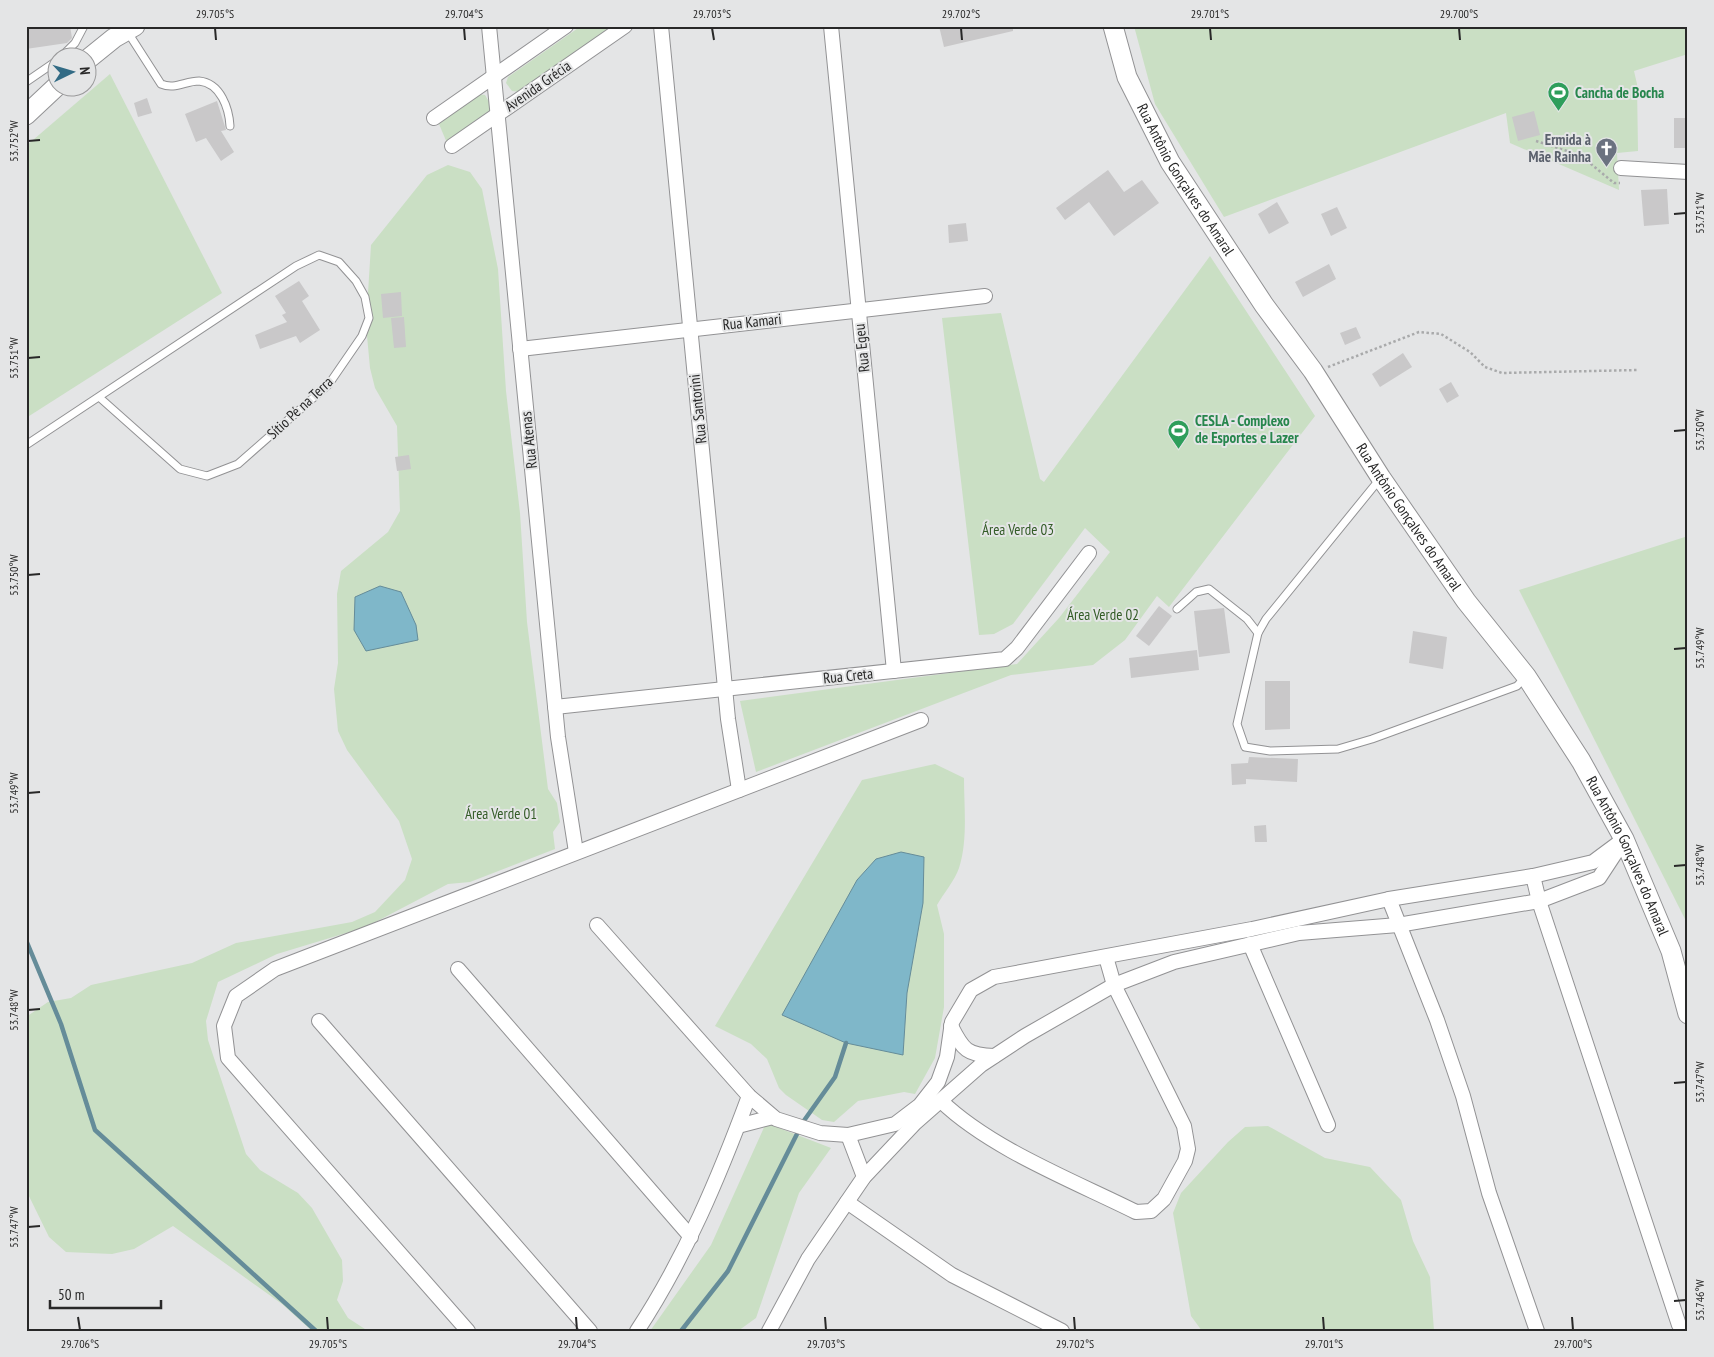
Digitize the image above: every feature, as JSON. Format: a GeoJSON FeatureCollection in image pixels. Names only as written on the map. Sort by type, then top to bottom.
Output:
{"type":"FeatureCollection","features":[{"type":"Feature","properties":{"kind":"street","name":"Rua Atenas"},"geometry":{"type":"LineString","coordinates":[[488,26],[555,708],[576,852]]}},
{"type":"Feature","properties":{"kind":"street"},"geometry":{"type":"LineString","coordinates":[[434,118],[566,26]]}},
{"type":"Feature","properties":{"kind":"street","name":"Avenida Grécia"},"geometry":{"type":"LineString","coordinates":[[452,146],[625,26]]}},
{"type":"Feature","properties":{"kind":"street","name":"Rua Santorini"},"geometry":{"type":"LineString","coordinates":[[661,26],[725,689],[739,790]]}},
{"type":"Feature","properties":{"kind":"street","name":"Rua Egeu"},"geometry":{"type":"LineString","coordinates":[[830,26],[894,671]]}},
{"type":"Feature","properties":{"kind":"street","name":"Rua Antônio Gonçalves do Amaral"},"geometry":{"type":"LineString","coordinates":[[1114,26],[1127,77],[1170,162],[1264,305],[1313,372],[1381,478],[1466,601],[1526,676],[1581,761],[1624,839],[1670,951],[1688,1014]]}},
{"type":"Feature","properties":{"kind":"street"},"geometry":{"type":"LineString","coordinates":[[98,51],[128,28]]}},
{"type":"Feature","properties":{"kind":"street"},"geometry":{"type":"LineString","coordinates":[[26,115],[48,94]]}},
{"type":"Feature","properties":{"kind":"street"},"geometry":{"type":"LineString","coordinates":[[1621,168],[1688,172]]}},
{"type":"Feature","properties":{"kind":"street","name":"Rua Kamari"},"geometry":{"type":"LineString","coordinates":[[520,349],[985,296]]}},
{"type":"Feature","properties":{"kind":"street","name":"Rua Creta"},"geometry":{"type":"LineString","coordinates":[[555,708],[1005,659],[1017,648],[1089,553]]}},
{"type":"Feature","properties":{"kind":"street"},"geometry":{"type":"LineString","coordinates":[[468,1331],[228,1058],[224,1026],[236,996],[275,969],[921,720]]}},
{"type":"Feature","properties":{"kind":"street"},"geometry":{"type":"LineString","coordinates":[[597,925],[749,1096],[773,1117],[799,1128],[848,1135],[895,1124],[920,1105],[938,1082],[947,1057],[951,1026],[971,990],[994,977],[1106,957],[1389,899],[1532,876],[1593,862],[1624,839]]}},
{"type":"Feature","properties":{"kind":"street"},"geometry":{"type":"LineString","coordinates":[[773,1329],[808,1259],[864,1177],[915,1123],[994,1056],[1025,1036],[1114,986],[1174,962],[1298,933],[1398,925],[1539,901],[1600,878],[1624,839]]}},
{"type":"Feature","properties":{"kind":"street"},"geometry":{"type":"LineString","coordinates":[[1532,876],[1679,1325]]}},
{"type":"Feature","properties":{"kind":"street"},"geometry":{"type":"LineString","coordinates":[[1389,899],[1440,1028],[1463,1096],[1489,1193],[1537,1331]]}},
{"type":"Feature","properties":{"kind":"street"},"geometry":{"type":"LineString","coordinates":[[1250,944],[1328,1125]]}},
{"type":"Feature","properties":{"kind":"street"},"geometry":{"type":"LineString","coordinates":[[941,1101],[956,1116],[996,1142],[1136,1212],[1151,1211],[1164,1199],[1185,1160],[1188,1149],[1184,1126],[1114,986],[1106,957]]}},
{"type":"Feature","properties":{"kind":"street"},"geometry":{"type":"LineString","coordinates":[[458,968],[690,1237]]}},
{"type":"Feature","properties":{"kind":"street"},"geometry":{"type":"LineString","coordinates":[[319,1021],[590,1331]]}},
{"type":"Feature","properties":{"kind":"street"},"geometry":{"type":"LineString","coordinates":[[951,1026],[967,1052],[977,1055],[994,1056]]}},
{"type":"Feature","properties":{"kind":"street"},"geometry":{"type":"LineString","coordinates":[[637,1331],[660,1297],[690,1237],[724,1165],[749,1096]]}},
{"type":"Feature","properties":{"kind":"street"},"geometry":{"type":"LineString","coordinates":[[738,1126],[773,1117]]}},
{"type":"Feature","properties":{"kind":"street"},"geometry":{"type":"LineString","coordinates":[[848,1135],[864,1177]]}},
{"type":"Feature","properties":{"kind":"street"},"geometry":{"type":"LineString","coordinates":[[847,1202],[952,1275],[1062,1331]]}},
{"type":"Feature","properties":{"kind":"lane"},"geometry":{"type":"LineString","coordinates":[[69,48],[84,26]]}},
{"type":"Feature","properties":{"kind":"lane"},"geometry":{"type":"LineString","coordinates":[[128,28],[161,84],[169,88],[199,81],[211,86],[222,96],[229,112],[230,126]]}},
{"type":"Feature","properties":{"kind":"lane"},"geometry":{"type":"LineString","coordinates":[[26,82],[48,67]]}},
{"type":"Feature","properties":{"kind":"lane","name":"Sítio Pé na Terra"},"geometry":{"type":"LineString","coordinates":[[26,445],[296,266],[319,256],[339,262],[356,281],[365,298],[369,318],[362,336],[329,384],[238,464],[207,476],[180,469],[99,397]]}},
{"type":"Feature","properties":{"kind":"lane"},"geometry":{"type":"LineString","coordinates":[[1381,478],[1266,619],[1258,633],[1237,724],[1245,747],[1270,751],[1338,749],[1372,739],[1517,686],[1526,676]]}},
{"type":"Feature","properties":{"kind":"lane"},"geometry":{"type":"LineString","coordinates":[[1177,609],[1196,592],[1210,589],[1247,619],[1258,633]]}},
{"type":"Feature","properties":{"kind":"path"},"geometry":{"type":"LineString","coordinates":[[1536,141],[1580,155],[1614,183],[1620,182],[1621,168]]}},
{"type":"Feature","properties":{"kind":"path"},"geometry":{"type":"LineString","coordinates":[[1313,372],[1419,332],[1440,334],[1470,352],[1485,367],[1502,373],[1638,370]]}},
{"type":"Feature","properties":{"kind":"green space"},"geometry":{"type":"Polygon","coordinates":[[[581,26],[616,26],[520,92],[512,91],[506,83],[508,77],[581,26]]]}},
{"type":"Feature","properties":{"kind":"green space"},"geometry":{"type":"Polygon","coordinates":[[[1134,26],[1688,26],[1688,54],[1634,71],[1637,84],[1638,151],[1617,153],[1619,190],[1510,143],[1506,113],[1224,217],[1155,104],[1134,26]]]}},
{"type":"Feature","properties":{"kind":"green space"},"geometry":{"type":"Polygon","coordinates":[[[110,74],[222,293],[26,418],[26,146],[82,98],[98,98],[98,84],[110,74]]]}},
{"type":"Feature","properties":{"kind":"green space"},"geometry":{"type":"Polygon","coordinates":[[[477,94],[485,95],[491,105],[489,111],[447,143],[439,124],[477,94]]]}},
{"type":"Feature","properties":{"kind":"green space","name":"Área Verde 01"},"geometry":{"type":"Polygon","coordinates":[[[448,165],[470,172],[482,189],[498,269],[506,391],[520,513],[527,622],[548,789],[557,803],[560,822],[553,832],[555,849],[470,882],[448,884],[366,927],[277,954],[218,982],[206,1021],[208,1040],[246,1154],[260,1170],[298,1193],[312,1208],[342,1260],[343,1281],[337,1300],[348,1318],[368,1331],[312,1331],[282,1304],[173,1226],[134,1249],[112,1254],[66,1252],[49,1237],[26,1190],[26,1017],[48,1002],[71,998],[91,985],[192,963],[236,943],[352,922],[375,912],[405,880],[412,859],[399,821],[347,750],[338,731],[334,689],[338,663],[337,594],[341,571],[388,532],[400,511],[397,426],[375,388],[370,368],[366,325],[371,245],[427,175],[448,165]]]}},
{"type":"Feature","properties":{"kind":"green space"},"geometry":{"type":"Polygon","coordinates":[[[1210,256],[1315,416],[1169,607],[1157,596],[1125,640],[1093,665],[1011,675],[756,772],[740,701],[1017,664],[1059,618],[1110,552],[1085,528],[1013,624],[994,634],[979,635],[942,318],[1001,313],[1040,479],[1044,482],[1210,256]]]}},
{"type":"Feature","properties":{"kind":"green space"},"geometry":{"type":"Polygon","coordinates":[[[1688,536],[1688,925],[1519,590],[1688,536]]]}},
{"type":"Feature","properties":{"kind":"green space"},"geometry":{"type":"Polygon","coordinates":[[[935,764],[964,778],[965,835],[962,857],[957,873],[937,905],[944,934],[944,1007],[935,1058],[915,1094],[904,1092],[858,1101],[834,1122],[822,1120],[786,1095],[779,1088],[767,1059],[751,1044],[715,1026],[862,780],[935,764]],[[857,880],[903,1054],[907,993],[857,880]]]}},
{"type":"Feature","properties":{"kind":"green space"},"geometry":{"type":"Polygon","coordinates":[[[766,1123],[831,1148],[799,1193],[756,1318],[738,1331],[650,1331],[711,1245],[766,1123]]]}},
{"type":"Feature","properties":{"kind":"green space"},"geometry":{"type":"Polygon","coordinates":[[[1268,1126],[1325,1158],[1370,1167],[1401,1200],[1413,1241],[1430,1277],[1434,1331],[1202,1331],[1191,1316],[1173,1213],[1181,1193],[1228,1142],[1245,1127],[1268,1126]]]}},
{"type":"Feature","properties":{"kind":"water"},"geometry":{"type":"Polygon","coordinates":[[[380,586],[401,592],[416,625],[418,640],[366,651],[354,630],[355,597],[380,586]]]}},
{"type":"Feature","properties":{"kind":"water"},"geometry":{"type":"Polygon","coordinates":[[[901,852],[924,857],[923,903],[907,993],[903,1055],[846,1043],[782,1015],[857,880],[876,859],[901,852]]]}},
{"type":"Feature","properties":{"kind":"building"},"geometry":{"type":"Polygon","coordinates":[[[40,26],[70,26],[72,38],[67,43],[26,49],[26,29],[40,26]]]}},
{"type":"Feature","properties":{"kind":"building"},"geometry":{"type":"Polygon","coordinates":[[[939,26],[1013,26],[1013,31],[944,47],[939,26]]]}},
{"type":"Feature","properties":{"kind":"building"},"geometry":{"type":"Polygon","coordinates":[[[147,98],[152,113],[138,117],[134,103],[147,98]]]}},
{"type":"Feature","properties":{"kind":"building"},"geometry":{"type":"Polygon","coordinates":[[[217,101],[226,130],[221,131],[234,152],[221,161],[206,138],[196,142],[185,114],[217,101]]]}},
{"type":"Feature","properties":{"kind":"building"},"geometry":{"type":"Polygon","coordinates":[[[1534,111],[1540,135],[1518,141],[1512,117],[1534,111]]]}},
{"type":"Feature","properties":{"kind":"building"},"geometry":{"type":"Polygon","coordinates":[[[1674,118],[1688,118],[1688,148],[1674,148],[1674,118]]]}},
{"type":"Feature","properties":{"kind":"building"},"geometry":{"type":"Polygon","coordinates":[[[1108,170],[1124,192],[1142,180],[1159,203],[1114,236],[1089,202],[1065,220],[1056,208],[1108,170]]]}},
{"type":"Feature","properties":{"kind":"building"},"geometry":{"type":"Polygon","coordinates":[[[1667,189],[1669,224],[1644,226],[1641,190],[1667,189]]]}},
{"type":"Feature","properties":{"kind":"building"},"geometry":{"type":"Polygon","coordinates":[[[1277,202],[1289,223],[1269,234],[1258,214],[1277,202]]]}},
{"type":"Feature","properties":{"kind":"building"},"geometry":{"type":"Polygon","coordinates":[[[1337,207],[1347,228],[1331,236],[1321,214],[1337,207]]]}},
{"type":"Feature","properties":{"kind":"building"},"geometry":{"type":"Polygon","coordinates":[[[966,223],[968,241],[949,243],[948,225],[966,223]]]}},
{"type":"Feature","properties":{"kind":"building"},"geometry":{"type":"Polygon","coordinates":[[[1329,264],[1336,279],[1303,297],[1295,282],[1329,264]]]}},
{"type":"Feature","properties":{"kind":"building"},"geometry":{"type":"Polygon","coordinates":[[[299,281],[309,296],[302,301],[320,330],[300,343],[296,336],[260,349],[255,335],[287,322],[282,315],[286,313],[275,296],[299,281]]]}},
{"type":"Feature","properties":{"kind":"building"},"geometry":{"type":"Polygon","coordinates":[[[401,292],[402,316],[383,318],[381,294],[401,292]]]}},
{"type":"Feature","properties":{"kind":"building"},"geometry":{"type":"Polygon","coordinates":[[[404,317],[406,347],[394,348],[391,318],[404,317]]]}},
{"type":"Feature","properties":{"kind":"building"},"geometry":{"type":"Polygon","coordinates":[[[1356,327],[1361,338],[1345,345],[1340,333],[1356,327]]]}},
{"type":"Feature","properties":{"kind":"building"},"geometry":{"type":"Polygon","coordinates":[[[1403,353],[1412,367],[1380,387],[1372,374],[1403,353]]]}},
{"type":"Feature","properties":{"kind":"building"},"geometry":{"type":"Polygon","coordinates":[[[1451,382],[1459,396],[1447,403],[1439,389],[1451,382]]]}},
{"type":"Feature","properties":{"kind":"building"},"geometry":{"type":"Polygon","coordinates":[[[409,455],[411,469],[397,471],[395,457],[409,455]]]}},
{"type":"Feature","properties":{"kind":"building"},"geometry":{"type":"Polygon","coordinates":[[[1159,606],[1172,616],[1149,646],[1136,636],[1159,606]]]}},
{"type":"Feature","properties":{"kind":"building"},"geometry":{"type":"Polygon","coordinates":[[[1224,608],[1230,653],[1199,657],[1194,611],[1224,608]]]}},
{"type":"Feature","properties":{"kind":"building"},"geometry":{"type":"Polygon","coordinates":[[[1413,631],[1447,637],[1443,669],[1409,663],[1413,631]]]}},
{"type":"Feature","properties":{"kind":"building"},"geometry":{"type":"Polygon","coordinates":[[[1197,650],[1199,670],[1131,678],[1129,658],[1197,650]]]}},
{"type":"Feature","properties":{"kind":"building"},"geometry":{"type":"Polygon","coordinates":[[[1265,681],[1290,681],[1290,729],[1265,730],[1265,681]]]}},
{"type":"Feature","properties":{"kind":"building"},"geometry":{"type":"Polygon","coordinates":[[[1249,757],[1298,759],[1297,782],[1246,779],[1246,784],[1232,785],[1231,764],[1248,763],[1249,757]]]}},
{"type":"Feature","properties":{"kind":"building"},"geometry":{"type":"Polygon","coordinates":[[[1266,825],[1267,842],[1255,842],[1254,826],[1266,825]]]}},
{"type":"Feature","properties":{"kind":"waterway"},"geometry":{"type":"LineString","coordinates":[[26,940],[61,1024],[95,1130],[316,1331]]}},
{"type":"Feature","properties":{"kind":"waterway"},"geometry":{"type":"LineString","coordinates":[[803,1122],[835,1077],[846,1043]]}},
{"type":"Feature","properties":{"kind":"waterway"},"geometry":{"type":"LineString","coordinates":[[681,1331],[728,1271],[798,1132]]}},
{"type":"Feature","properties":{"kind":"place","name":"Cancha de Bocha"},"geometry":{"type":"Point","coordinates":[1559,112]}},
{"type":"Feature","properties":{"kind":"place","name":"Ermida à Mãe Rainha"},"geometry":{"type":"Point","coordinates":[1607,168]}},
{"type":"Feature","properties":{"kind":"place","name":"CESLA - Complexo de Esportes e Lazer"},"geometry":{"type":"Point","coordinates":[1179,449]}},
{"type":"Feature","properties":{"kind":"park label","name":"Área Verde 03"},"geometry":{"type":"Point","coordinates":[1018,530]}},
{"type":"Feature","properties":{"kind":"park label","name":"Área Verde 02"},"geometry":{"type":"Point","coordinates":[1103,615]}}]}
